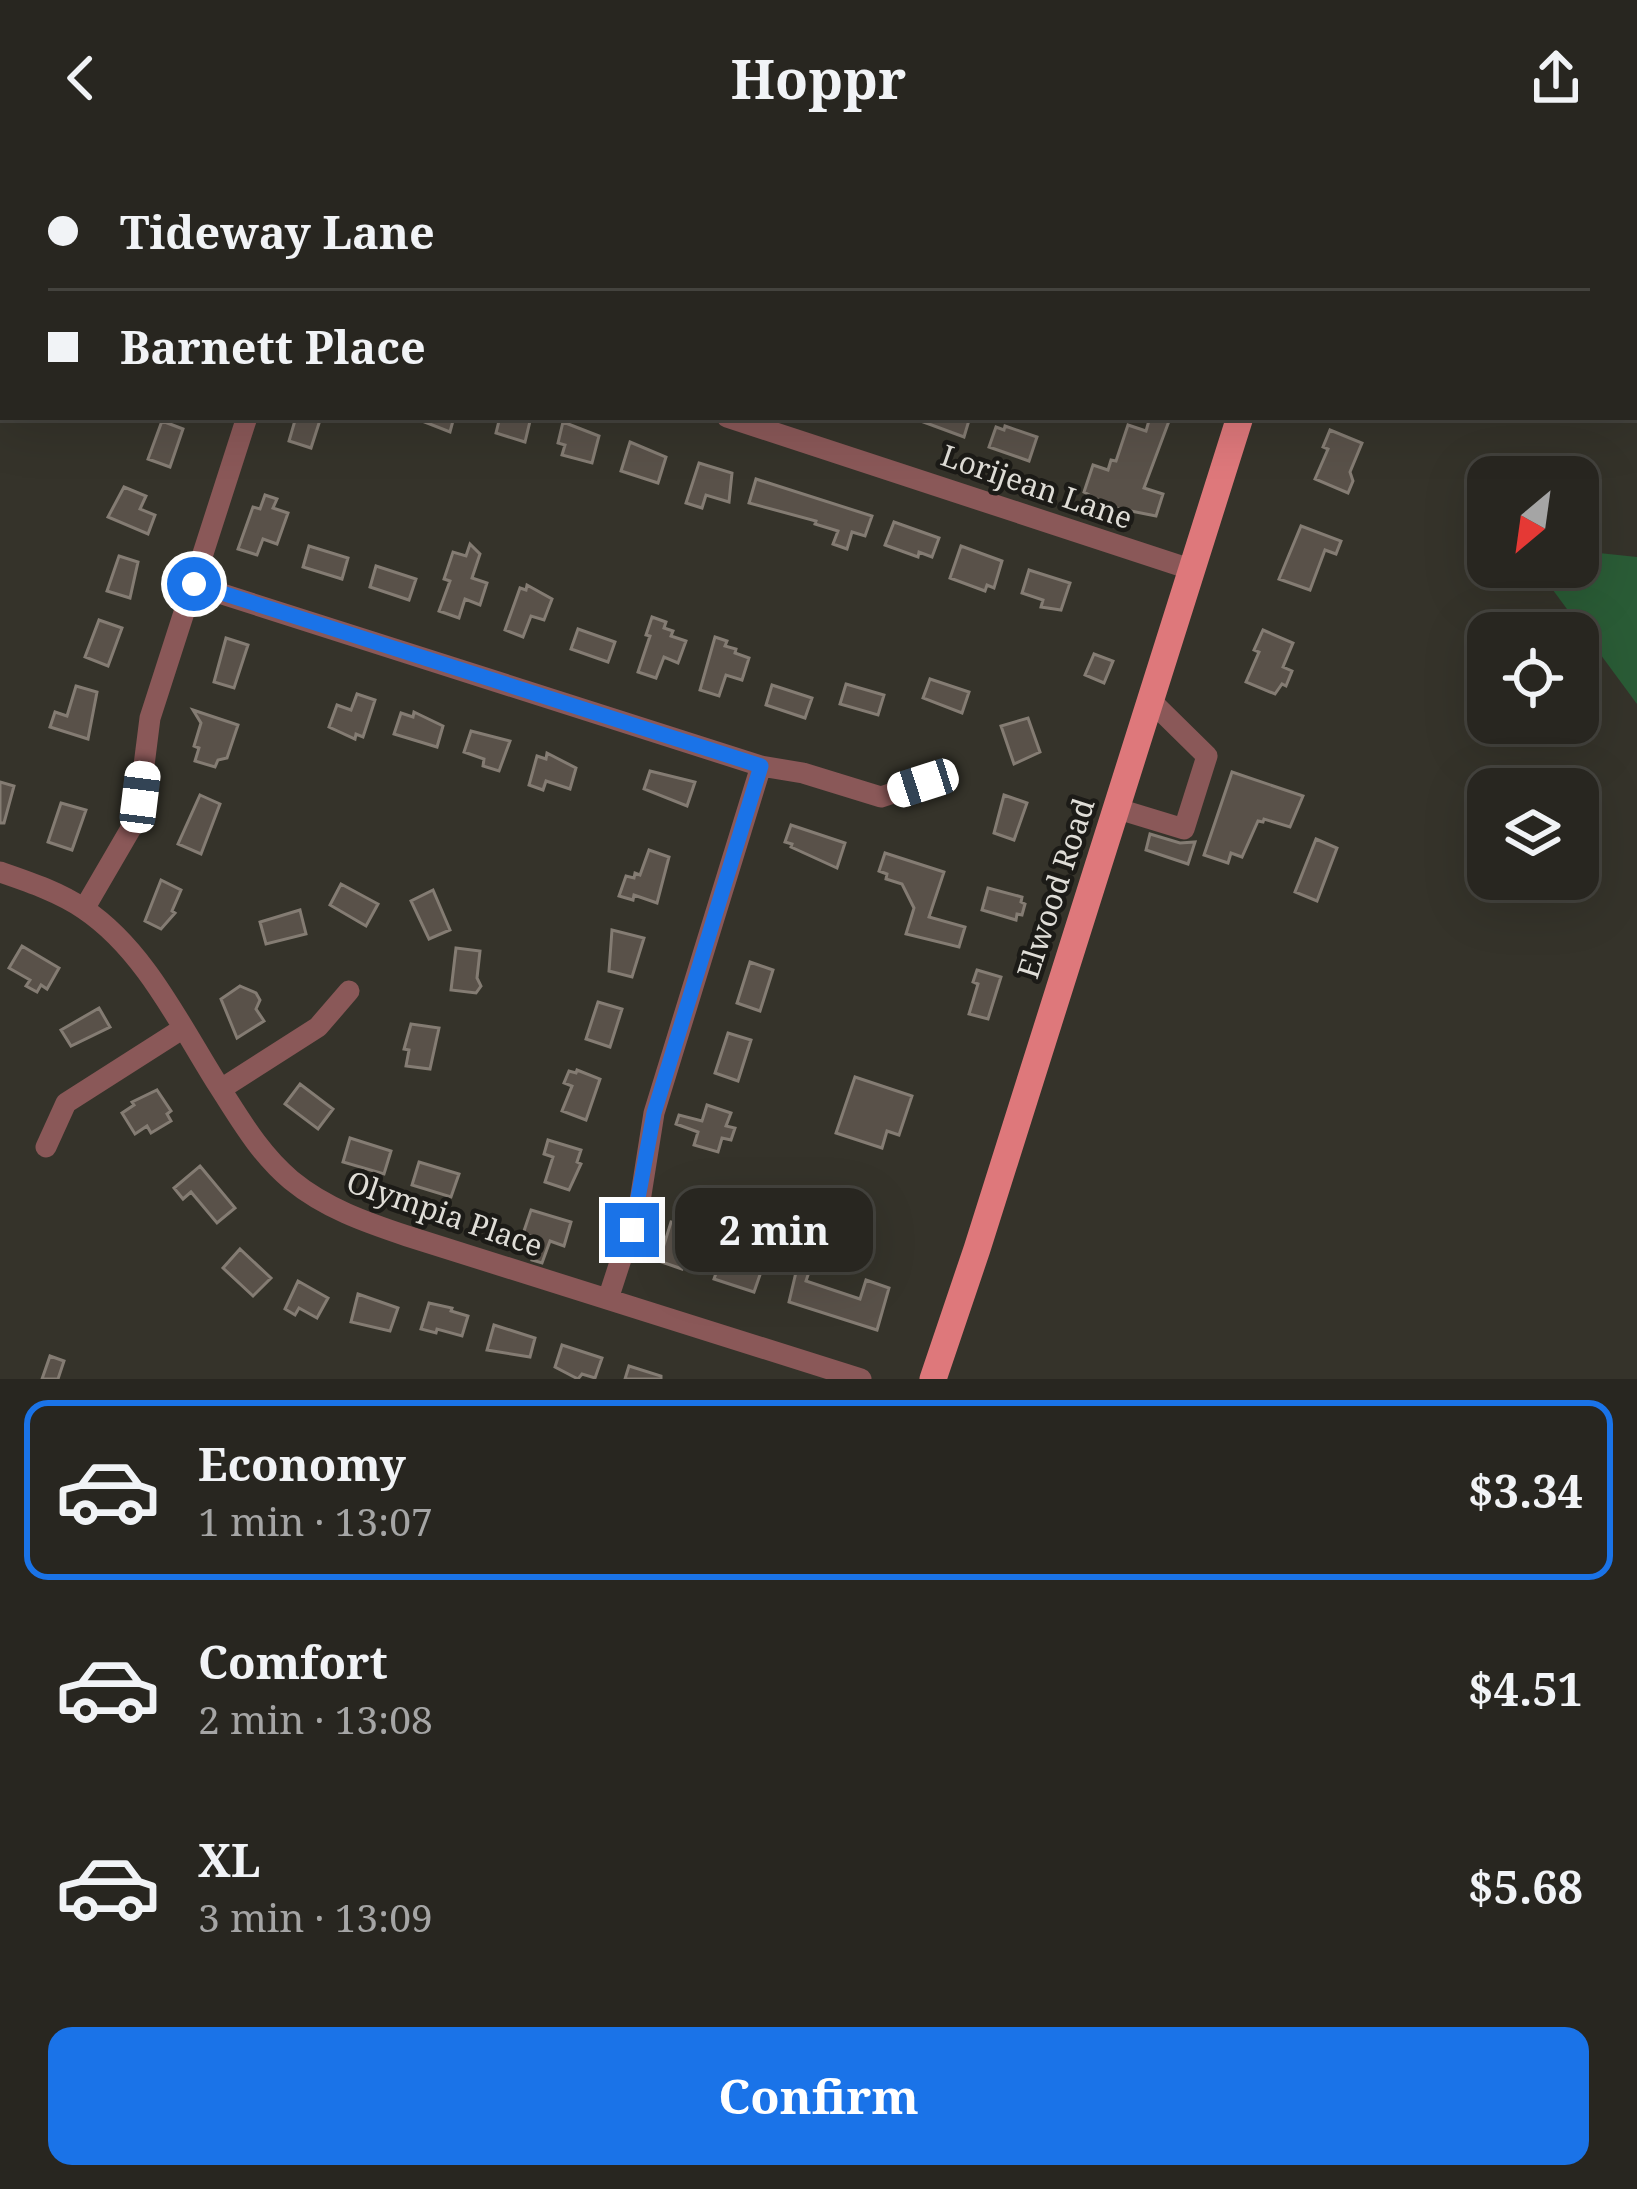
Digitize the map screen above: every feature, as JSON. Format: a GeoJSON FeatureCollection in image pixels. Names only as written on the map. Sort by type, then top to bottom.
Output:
{"type":"FeatureCollection","features":[{"type":"Feature","properties":{"kind":"main road","name":"Elwood Road"},"geometry":{"type":"LineString","coordinates":[[932,1379],[1239,420]]}},
{"type":"Feature","properties":{"kind":"street"},"geometry":{"type":"LineString","coordinates":[[84,909],[130,830],[140,797],[150,718],[246,420]]}},
{"type":"Feature","properties":{"kind":"street","name":"Lorijean Lane"},"geometry":{"type":"LineString","coordinates":[[736,420],[1190,569]]}},
{"type":"Feature","properties":{"kind":"street"},"geometry":{"type":"LineString","coordinates":[[194,584],[761,766],[881,797],[923,783]]}},
{"type":"Feature","properties":{"kind":"street"},"geometry":{"type":"LineString","coordinates":[[1114,808],[1184,829],[1207,756],[1149,699]]}},
{"type":"Feature","properties":{"kind":"street"},"geometry":{"type":"LineString","coordinates":[[608,1299],[640,1201],[654,1113],[761,766]]}},
{"type":"Feature","properties":{"kind":"street","name":"Olympia Place"},"geometry":{"type":"LineString","coordinates":[[0,872],[84,909],[134,956],[265,1154],[318,1200],[389,1230],[861,1379]]}},
{"type":"Feature","properties":{"kind":"street"},"geometry":{"type":"LineString","coordinates":[[221,1089],[318,1027],[349,991]]}},
{"type":"Feature","properties":{"kind":"street"},"geometry":{"type":"LineString","coordinates":[[46,1147],[66,1103],[182,1029]]}},
{"type":"Feature","properties":{"kind":"green space"},"geometry":{"type":"Polygon","coordinates":[[[1599,553],[1637,557],[1637,704],[1599,652],[1599,612],[1569,612],[1551,588],[1599,588],[1599,553]]]}},
{"type":"Feature","properties":{"kind":"building"},"geometry":{"type":"Polygon","coordinates":[[[295,420],[320,420],[311,448],[289,441],[295,420]]]}},
{"type":"Feature","properties":{"kind":"building"},"geometry":{"type":"Polygon","coordinates":[[[420,420],[453,420],[450,432],[420,420]]]}},
{"type":"Feature","properties":{"kind":"building"},"geometry":{"type":"Polygon","coordinates":[[[499,420],[530,420],[525,442],[496,433],[499,420]]]}},
{"type":"Feature","properties":{"kind":"building"},"geometry":{"type":"Polygon","coordinates":[[[918,420],[969,420],[964,437],[918,420]]]}},
{"type":"Feature","properties":{"kind":"building"},"geometry":{"type":"Polygon","coordinates":[[[1149,420],[1169,421],[1144,488],[1163,494],[1156,516],[1111,507],[1084,492],[1093,465],[1108,470],[1111,460],[1116,461],[1128,425],[1146,431],[1149,420]]]}},
{"type":"Feature","properties":{"kind":"building"},"geometry":{"type":"Polygon","coordinates":[[[162,421],[183,429],[170,467],[148,459],[162,421]]]}},
{"type":"Feature","properties":{"kind":"building"},"geometry":{"type":"Polygon","coordinates":[[[563,422],[599,436],[592,463],[562,455],[565,445],[558,443],[563,422]]]}},
{"type":"Feature","properties":{"kind":"building"},"geometry":{"type":"Polygon","coordinates":[[[1005,426],[1037,437],[1029,461],[989,447],[996,427],[1004,430],[1005,426]]]}},
{"type":"Feature","properties":{"kind":"building"},"geometry":{"type":"Polygon","coordinates":[[[1330,430],[1362,443],[1350,472],[1353,481],[1348,493],[1315,479],[1328,449],[1323,447],[1330,430]]]}},
{"type":"Feature","properties":{"kind":"building"},"geometry":{"type":"Polygon","coordinates":[[[630,442],[666,457],[658,483],[621,471],[630,442]]]}},
{"type":"Feature","properties":{"kind":"building"},"geometry":{"type":"Polygon","coordinates":[[[699,463],[732,473],[729,502],[706,495],[702,508],[686,503],[699,463]]]}},
{"type":"Feature","properties":{"kind":"building"},"geometry":{"type":"Polygon","coordinates":[[[756,479],[872,516],[865,536],[852,532],[847,549],[833,544],[838,531],[749,503],[756,479]]]}},
{"type":"Feature","properties":{"kind":"building"},"geometry":{"type":"Polygon","coordinates":[[[124,487],[146,496],[140,509],[155,515],[148,534],[108,517],[124,487]]]}},
{"type":"Feature","properties":{"kind":"building"},"geometry":{"type":"Polygon","coordinates":[[[265,495],[277,499],[273,508],[288,513],[277,544],[263,539],[257,555],[238,549],[253,507],[260,509],[265,495]]]}},
{"type":"Feature","properties":{"kind":"building"},"geometry":{"type":"Polygon","coordinates":[[[894,522],[939,538],[932,557],[885,545],[894,522]]]}},
{"type":"Feature","properties":{"kind":"building"},"geometry":{"type":"Polygon","coordinates":[[[1301,526],[1341,541],[1336,554],[1325,550],[1310,590],[1279,579],[1301,526]]]}},
{"type":"Feature","properties":{"kind":"building"},"geometry":{"type":"Polygon","coordinates":[[[470,544],[480,554],[472,578],[487,583],[480,605],[465,599],[459,618],[439,611],[450,581],[444,579],[453,552],[466,556],[470,544]]]}},
{"type":"Feature","properties":{"kind":"building"},"geometry":{"type":"Polygon","coordinates":[[[309,546],[348,558],[342,579],[303,567],[309,546]]]}},
{"type":"Feature","properties":{"kind":"building"},"geometry":{"type":"Polygon","coordinates":[[[961,546],[1002,561],[994,588],[987,585],[985,591],[950,578],[961,546]]]}},
{"type":"Feature","properties":{"kind":"building"},"geometry":{"type":"Polygon","coordinates":[[[119,556],[138,562],[130,598],[107,591],[119,556]]]}},
{"type":"Feature","properties":{"kind":"building"},"geometry":{"type":"Polygon","coordinates":[[[376,566],[416,579],[409,600],[370,587],[376,566]]]}},
{"type":"Feature","properties":{"kind":"building"},"geometry":{"type":"Polygon","coordinates":[[[1029,570],[1070,583],[1061,610],[1041,607],[1043,600],[1022,593],[1029,570]]]}},
{"type":"Feature","properties":{"kind":"building"},"geometry":{"type":"Polygon","coordinates":[[[527,585],[552,599],[544,620],[531,616],[523,637],[505,630],[520,588],[526,590],[527,585]]]}},
{"type":"Feature","properties":{"kind":"building"},"geometry":{"type":"Polygon","coordinates":[[[652,617],[666,622],[664,628],[673,631],[671,636],[686,641],[678,663],[664,657],[656,678],[638,672],[652,617]]]}},
{"type":"Feature","properties":{"kind":"building"},"geometry":{"type":"Polygon","coordinates":[[[99,620],[122,628],[108,666],[85,657],[99,620]]]}},
{"type":"Feature","properties":{"kind":"building"},"geometry":{"type":"Polygon","coordinates":[[[578,629],[615,642],[608,662],[571,649],[578,629]]]}},
{"type":"Feature","properties":{"kind":"building"},"geometry":{"type":"Polygon","coordinates":[[[1263,630],[1293,643],[1283,667],[1292,671],[1286,686],[1282,684],[1275,694],[1246,682],[1263,630]]]}},
{"type":"Feature","properties":{"kind":"building"},"geometry":{"type":"Polygon","coordinates":[[[715,637],[749,658],[742,680],[726,675],[719,696],[700,690],[715,637]]]}},
{"type":"Feature","properties":{"kind":"building"},"geometry":{"type":"Polygon","coordinates":[[[226,638],[248,645],[234,688],[214,682],[226,638]]]}},
{"type":"Feature","properties":{"kind":"building"},"geometry":{"type":"Polygon","coordinates":[[[1094,654],[1113,661],[1104,683],[1085,675],[1094,654]]]}},
{"type":"Feature","properties":{"kind":"building"},"geometry":{"type":"Polygon","coordinates":[[[930,679],[969,692],[962,713],[923,698],[930,679]]]}},
{"type":"Feature","properties":{"kind":"building"},"geometry":{"type":"Polygon","coordinates":[[[846,684],[884,695],[878,715],[840,704],[846,684]]]}},
{"type":"Feature","properties":{"kind":"building"},"geometry":{"type":"Polygon","coordinates":[[[772,685],[812,698],[805,718],[766,705],[772,685]]]}},
{"type":"Feature","properties":{"kind":"building"},"geometry":{"type":"Polygon","coordinates":[[[76,686],[97,692],[88,739],[50,727],[55,712],[67,716],[76,686]]]}},
{"type":"Feature","properties":{"kind":"building"},"geometry":{"type":"Polygon","coordinates":[[[357,694],[375,700],[363,737],[356,734],[355,739],[329,727],[337,705],[351,710],[357,694]]]}},
{"type":"Feature","properties":{"kind":"building"},"geometry":{"type":"Polygon","coordinates":[[[193,710],[238,725],[227,758],[218,760],[215,767],[195,761],[201,723],[193,710]]]}},
{"type":"Feature","properties":{"kind":"building"},"geometry":{"type":"Polygon","coordinates":[[[414,712],[443,726],[437,747],[394,734],[401,713],[413,717],[414,712]]]}},
{"type":"Feature","properties":{"kind":"building"},"geometry":{"type":"Polygon","coordinates":[[[1028,718],[1040,752],[1014,764],[1001,726],[1028,718]]]}},
{"type":"Feature","properties":{"kind":"building"},"geometry":{"type":"Polygon","coordinates":[[[471,731],[510,741],[499,771],[464,752],[471,731]]]}},
{"type":"Feature","properties":{"kind":"building"},"geometry":{"type":"Polygon","coordinates":[[[547,753],[576,768],[570,789],[546,781],[543,790],[529,785],[537,756],[546,759],[547,753]]]}},
{"type":"Feature","properties":{"kind":"building"},"geometry":{"type":"Polygon","coordinates":[[[650,771],[695,782],[687,806],[644,789],[650,771]]]}},
{"type":"Feature","properties":{"kind":"building"},"geometry":{"type":"Polygon","coordinates":[[[1232,772],[1303,796],[1290,827],[1258,821],[1242,857],[1231,853],[1228,863],[1204,855],[1232,772]]]}},
{"type":"Feature","properties":{"kind":"building"},"geometry":{"type":"Polygon","coordinates":[[[0,782],[14,786],[4,823],[0,823],[0,782]]]}},
{"type":"Feature","properties":{"kind":"building"},"geometry":{"type":"Polygon","coordinates":[[[200,795],[220,804],[201,854],[178,844],[200,795]]]}},
{"type":"Feature","properties":{"kind":"building"},"geometry":{"type":"Polygon","coordinates":[[[1004,795],[1027,803],[1014,840],[994,833],[1004,795]]]}},
{"type":"Feature","properties":{"kind":"building"},"geometry":{"type":"Polygon","coordinates":[[[61,803],[86,810],[72,850],[48,842],[61,803]]]}},
{"type":"Feature","properties":{"kind":"building"},"geometry":{"type":"Polygon","coordinates":[[[791,825],[845,843],[837,868],[785,842],[791,825]]]}},
{"type":"Feature","properties":{"kind":"building"},"geometry":{"type":"Polygon","coordinates":[[[1150,834],[1180,843],[1195,842],[1188,864],[1146,850],[1150,834]]]}},
{"type":"Feature","properties":{"kind":"building"},"geometry":{"type":"Polygon","coordinates":[[[1316,839],[1337,848],[1317,901],[1295,892],[1316,839]]]}},
{"type":"Feature","properties":{"kind":"building"},"geometry":{"type":"Polygon","coordinates":[[[649,850],[669,857],[657,903],[634,895],[633,900],[619,896],[626,876],[640,875],[649,850]]]}},
{"type":"Feature","properties":{"kind":"building"},"geometry":{"type":"Polygon","coordinates":[[[885,853],[944,872],[929,917],[965,927],[959,947],[906,934],[914,908],[902,884],[879,871],[885,853]]]}},
{"type":"Feature","properties":{"kind":"building"},"geometry":{"type":"Polygon","coordinates":[[[161,880],[181,890],[175,913],[161,929],[145,921],[161,880]]]}},
{"type":"Feature","properties":{"kind":"building"},"geometry":{"type":"Polygon","coordinates":[[[341,884],[378,904],[366,926],[330,905],[341,884]]]}},
{"type":"Feature","properties":{"kind":"building"},"geometry":{"type":"Polygon","coordinates":[[[988,888],[1022,897],[1022,915],[1017,914],[1016,920],[982,910],[988,888]]]}},
{"type":"Feature","properties":{"kind":"building"},"geometry":{"type":"Polygon","coordinates":[[[433,890],[450,930],[429,939],[411,901],[433,890]]]}},
{"type":"Feature","properties":{"kind":"building"},"geometry":{"type":"Polygon","coordinates":[[[300,910],[306,934],[266,944],[260,922],[300,910]]]}},
{"type":"Feature","properties":{"kind":"building"},"geometry":{"type":"Polygon","coordinates":[[[612,930],[644,938],[632,977],[609,971],[612,930]]]}},
{"type":"Feature","properties":{"kind":"building"},"geometry":{"type":"Polygon","coordinates":[[[22,946],[59,968],[47,989],[41,985],[37,992],[26,986],[30,980],[9,968],[22,946]]]}},
{"type":"Feature","properties":{"kind":"building"},"geometry":{"type":"Polygon","coordinates":[[[456,948],[480,951],[477,978],[481,986],[476,993],[451,990],[456,948]]]}},
{"type":"Feature","properties":{"kind":"building"},"geometry":{"type":"Polygon","coordinates":[[[750,962],[773,970],[760,1011],[737,1003],[750,962]]]}},
{"type":"Feature","properties":{"kind":"building"},"geometry":{"type":"Polygon","coordinates":[[[977,970],[1001,977],[988,1019],[969,1014],[977,970]]]}},
{"type":"Feature","properties":{"kind":"building"},"geometry":{"type":"Polygon","coordinates":[[[240,986],[256,993],[260,1000],[256,1009],[264,1021],[237,1038],[221,999],[240,986]]]}},
{"type":"Feature","properties":{"kind":"building"},"geometry":{"type":"Polygon","coordinates":[[[598,1002],[622,1009],[610,1047],[586,1039],[598,1002]]]}},
{"type":"Feature","properties":{"kind":"building"},"geometry":{"type":"Polygon","coordinates":[[[99,1008],[110,1027],[71,1046],[61,1030],[99,1008]]]}},
{"type":"Feature","properties":{"kind":"building"},"geometry":{"type":"Polygon","coordinates":[[[411,1024],[439,1028],[430,1069],[406,1066],[409,1050],[404,1049],[411,1024]]]}},
{"type":"Feature","properties":{"kind":"building"},"geometry":{"type":"Polygon","coordinates":[[[728,1033],[751,1040],[738,1081],[715,1073],[728,1033]]]}},
{"type":"Feature","properties":{"kind":"building"},"geometry":{"type":"Polygon","coordinates":[[[569,1071],[600,1079],[586,1120],[562,1111],[572,1086],[564,1083],[569,1071]]]}},
{"type":"Feature","properties":{"kind":"building"},"geometry":{"type":"Polygon","coordinates":[[[855,1077],[912,1096],[899,1135],[887,1131],[882,1148],[836,1133],[855,1077]]]}},
{"type":"Feature","properties":{"kind":"building"},"geometry":{"type":"Polygon","coordinates":[[[300,1084],[333,1109],[318,1129],[285,1104],[300,1084]]]}},
{"type":"Feature","properties":{"kind":"building"},"geometry":{"type":"Polygon","coordinates":[[[157,1090],[171,1111],[167,1114],[171,1121],[151,1133],[147,1126],[135,1134],[122,1113],[132,1102],[157,1090]]]}},
{"type":"Feature","properties":{"kind":"building"},"geometry":{"type":"Polygon","coordinates":[[[707,1105],[731,1113],[726,1126],[735,1128],[731,1140],[722,1138],[718,1152],[694,1145],[698,1132],[676,1124],[679,1115],[702,1121],[707,1105]]]}},
{"type":"Feature","properties":{"kind":"building"},"geometry":{"type":"Polygon","coordinates":[[[350,1138],[391,1151],[384,1174],[343,1162],[350,1138]]]}},
{"type":"Feature","properties":{"kind":"building"},"geometry":{"type":"Polygon","coordinates":[[[548,1140],[581,1150],[577,1162],[581,1164],[569,1190],[545,1182],[553,1157],[544,1154],[548,1140]]]}},
{"type":"Feature","properties":{"kind":"building"},"geometry":{"type":"Polygon","coordinates":[[[419,1162],[459,1174],[451,1197],[412,1185],[419,1162]]]}},
{"type":"Feature","properties":{"kind":"building"},"geometry":{"type":"Polygon","coordinates":[[[200,1166],[235,1208],[217,1223],[191,1192],[183,1199],[174,1188],[200,1166]]]}},
{"type":"Feature","properties":{"kind":"building"},"geometry":{"type":"Polygon","coordinates":[[[531,1210],[571,1222],[564,1246],[550,1241],[542,1263],[532,1260],[539,1238],[523,1234],[531,1210]]]}},
{"type":"Feature","properties":{"kind":"building"},"geometry":{"type":"Polygon","coordinates":[[[671,1222],[694,1229],[691,1238],[699,1240],[694,1256],[687,1253],[682,1269],[659,1261],[671,1222]]]}},
{"type":"Feature","properties":{"kind":"building"},"geometry":{"type":"Polygon","coordinates":[[[240,1249],[271,1278],[253,1296],[223,1268],[240,1249]]]}},
{"type":"Feature","properties":{"kind":"building"},"geometry":{"type":"Polygon","coordinates":[[[722,1256],[762,1269],[754,1292],[714,1279],[722,1256]]]}},
{"type":"Feature","properties":{"kind":"building"},"geometry":{"type":"Polygon","coordinates":[[[797,1268],[809,1272],[806,1281],[860,1299],[866,1280],[889,1288],[877,1330],[789,1302],[797,1268]]]}},
{"type":"Feature","properties":{"kind":"building"},"geometry":{"type":"Polygon","coordinates":[[[298,1281],[328,1298],[317,1318],[299,1308],[295,1315],[285,1309],[298,1281]]]}},
{"type":"Feature","properties":{"kind":"building"},"geometry":{"type":"Polygon","coordinates":[[[358,1294],[398,1308],[390,1331],[351,1322],[358,1294]]]}},
{"type":"Feature","properties":{"kind":"building"},"geometry":{"type":"Polygon","coordinates":[[[429,1303],[468,1316],[462,1336],[421,1329],[429,1303]]]}},
{"type":"Feature","properties":{"kind":"building"},"geometry":{"type":"Polygon","coordinates":[[[494,1325],[535,1338],[530,1357],[487,1350],[494,1325]]]}},
{"type":"Feature","properties":{"kind":"building"},"geometry":{"type":"Polygon","coordinates":[[[562,1345],[602,1358],[595,1378],[582,1374],[578,1379],[555,1367],[562,1345]]]}},
{"type":"Feature","properties":{"kind":"building"},"geometry":{"type":"Polygon","coordinates":[[[50,1356],[64,1361],[58,1379],[42,1379],[50,1356]]]}},
{"type":"Feature","properties":{"kind":"building"},"geometry":{"type":"Polygon","coordinates":[[[629,1366],[661,1376],[661,1379],[625,1379],[629,1366]]]}},
{"type":"Feature","properties":{"kind":"route"},"geometry":{"type":"LineString","coordinates":[[194,584],[761,766],[654,1113],[632,1230]]}}]}
